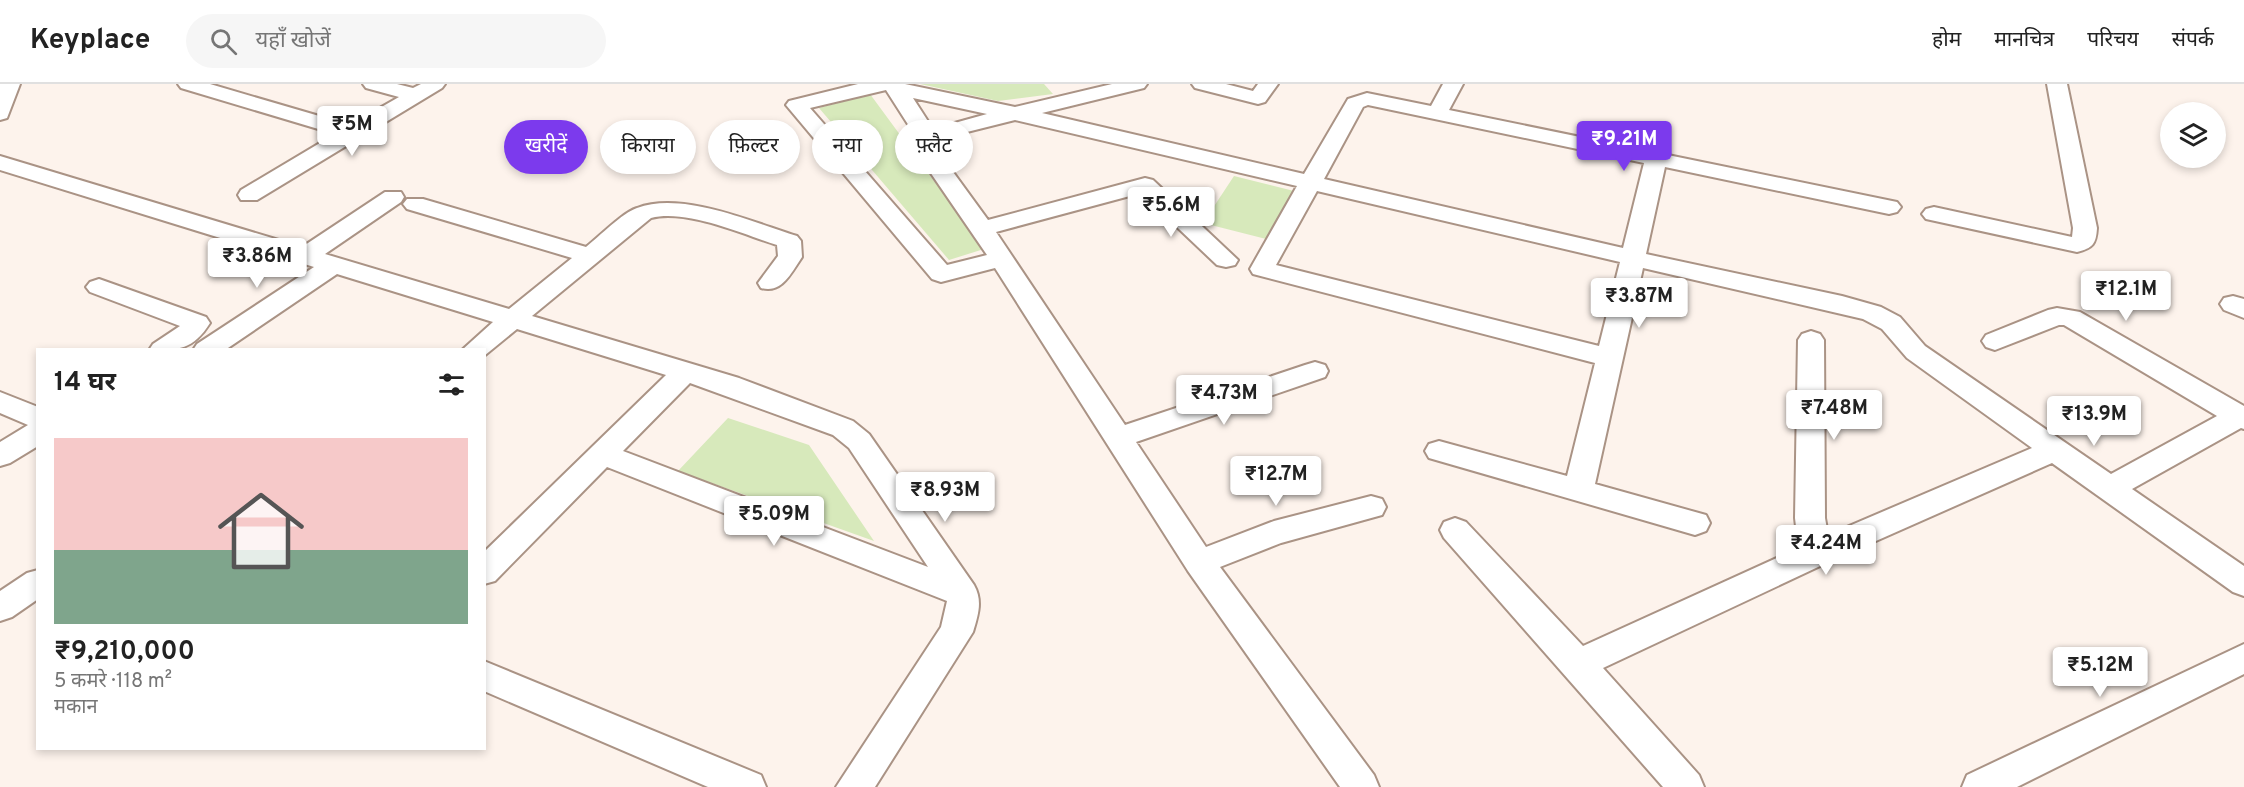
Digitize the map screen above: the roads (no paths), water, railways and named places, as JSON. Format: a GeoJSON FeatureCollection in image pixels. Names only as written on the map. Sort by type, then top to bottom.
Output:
{"type":"FeatureCollection","features":[{"type":"Feature","properties":{"kind":"street"},"geometry":{"type":"LineString","coordinates":[[0,114],[10,84]]}},
{"type":"Feature","properties":{"kind":"street"},"geometry":{"type":"LineString","coordinates":[[188,84],[353,133]]}},
{"type":"Feature","properties":{"kind":"street"},"geometry":{"type":"LineString","coordinates":[[373,84],[415,95]]}},
{"type":"Feature","properties":{"kind":"street"},"geometry":{"type":"LineString","coordinates":[[249,195],[435,84]]}},
{"type":"Feature","properties":{"kind":"street"},"geometry":{"type":"LineString","coordinates":[[973,124],[1137,84]]}},
{"type":"Feature","properties":{"kind":"street"},"geometry":{"type":"LineString","coordinates":[[1202,84],[1258,98],[1268,84]]}},
{"type":"Feature","properties":{"kind":"street"},"geometry":{"type":"LineString","coordinates":[[1437,113],[1453,84]]}},
{"type":"Feature","properties":{"kind":"street"},"geometry":{"type":"LineString","coordinates":[[1934,214],[2077,245],[2084,242],[2085,228],[2057,84]]}},
{"type":"Feature","properties":{"kind":"street"},"geometry":{"type":"LineString","coordinates":[[891,85],[915,120]]}},
{"type":"Feature","properties":{"kind":"street"},"geometry":{"type":"LineString","coordinates":[[1001,258],[942,274],[796,105],[891,85],[1633,260],[1842,304],[1891,323],[1916,352],[2244,583]]}},
{"type":"Feature","properties":{"kind":"street"},"geometry":{"type":"LineString","coordinates":[[1610,358],[1262,269],[1312,184],[1355,103],[1366,99],[1889,207]]}},
{"type":"Feature","properties":{"kind":"street"},"geometry":{"type":"LineString","coordinates":[[1580,489],[1656,159]]}},
{"type":"Feature","properties":{"kind":"street"},"geometry":{"type":"LineString","coordinates":[[0,163],[729,385],[843,428],[859,441],[963,594],[963,611],[956,632],[854,787]]}},
{"type":"Feature","properties":{"kind":"street"},"geometry":{"type":"LineString","coordinates":[[943,174],[982,229],[1199,562],[1361,787]]}},
{"type":"Feature","properties":{"kind":"street"},"geometry":{"type":"LineString","coordinates":[[982,229],[1144,185],[1226,260]]}},
{"type":"Feature","properties":{"kind":"street"},"geometry":{"type":"LineString","coordinates":[[305,256],[404,200],[590,256]]}},
{"type":"Feature","properties":{"kind":"street"},"geometry":{"type":"LineString","coordinates":[[477,348],[643,213],[663,208],[682,208],[789,242],[790,257],[771,283]]}},
{"type":"Feature","properties":{"kind":"street"},"geometry":{"type":"LineString","coordinates":[[209,348],[333,265]]}},
{"type":"Feature","properties":{"kind":"street"},"geometry":{"type":"LineString","coordinates":[[99,287],[197,323],[192,330],[165,348]]}},
{"type":"Feature","properties":{"kind":"street"},"geometry":{"type":"LineString","coordinates":[[1995,341],[2057,316],[2072,318],[2242,417]]}},
{"type":"Feature","properties":{"kind":"street"},"geometry":{"type":"LineString","coordinates":[[1811,340],[1810,518],[1812,535],[1822,551]]}},
{"type":"Feature","properties":{"kind":"street"},"geometry":{"type":"LineString","coordinates":[[1118,438],[1315,371]]}},
{"type":"Feature","properties":{"kind":"street"},"geometry":{"type":"LineString","coordinates":[[486,570],[685,372]]}},
{"type":"Feature","properties":{"kind":"street"},"geometry":{"type":"LineString","coordinates":[[0,402],[36,417]]}},
{"type":"Feature","properties":{"kind":"street"},"geometry":{"type":"LineString","coordinates":[[2110,488],[2242,417]]}},
{"type":"Feature","properties":{"kind":"street"},"geometry":{"type":"LineString","coordinates":[[0,456],[36,433]]}},
{"type":"Feature","properties":{"kind":"street"},"geometry":{"type":"LineString","coordinates":[[1578,664],[1822,551],[2056,449]]}},
{"type":"Feature","properties":{"kind":"street"},"geometry":{"type":"LineString","coordinates":[[1439,451],[1695,523]]}},
{"type":"Feature","properties":{"kind":"street"},"geometry":{"type":"LineString","coordinates":[[603,454],[963,594]]}},
{"type":"Feature","properties":{"kind":"street"},"geometry":{"type":"LineString","coordinates":[[1199,562],[1274,533],[1371,507]]}},
{"type":"Feature","properties":{"kind":"street"},"geometry":{"type":"LineString","coordinates":[[1455,530],[1578,664],[1686,787]]}},
{"type":"Feature","properties":{"kind":"street"},"geometry":{"type":"LineString","coordinates":[[0,608],[36,583]]}},
{"type":"Feature","properties":{"kind":"street"},"geometry":{"type":"LineString","coordinates":[[1980,787],[2244,658]]}},
{"type":"Feature","properties":{"kind":"street"},"geometry":{"type":"LineString","coordinates":[[486,676],[748,787]]}}]}
